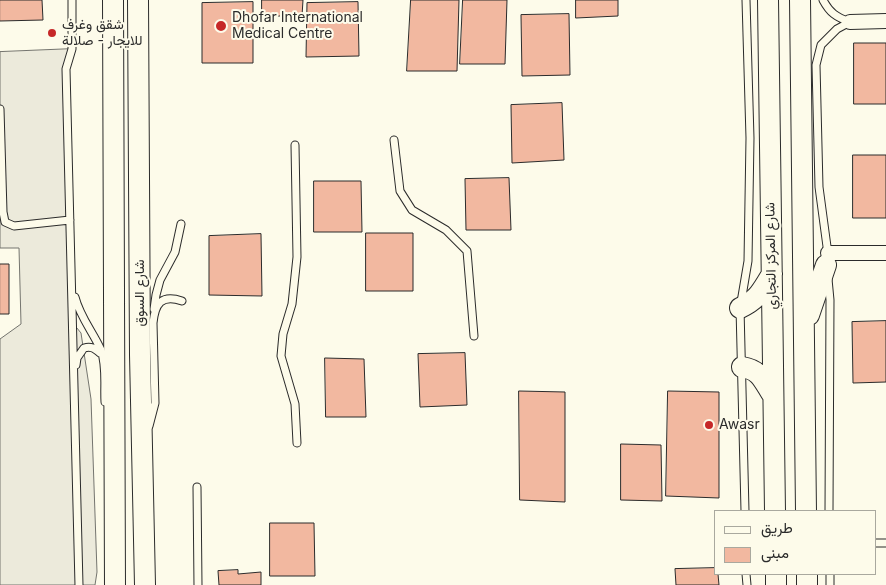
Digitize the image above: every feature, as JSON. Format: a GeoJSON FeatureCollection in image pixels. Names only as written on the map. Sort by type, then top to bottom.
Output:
{"type":"FeatureCollection","features":[{"type":"Feature","properties":{"kind":"street","name":"شارع السوق"},"geometry":{"type":"LineString","coordinates":[[113,0],[115,585]]}},
{"type":"Feature","properties":{"kind":"street","name":"شارع السوق"},"geometry":{"type":"LineString","coordinates":[[138,0],[140,355],[146,585]]}},
{"type":"Feature","properties":{"kind":"street","name":"شارع المركز التجاري"},"geometry":{"type":"LineString","coordinates":[[768,0],[775,510]]}},
{"type":"Feature","properties":{"kind":"street"},"geometry":{"type":"LineString","coordinates":[[800,0],[806,510]]}},
{"type":"Feature","properties":{"kind":"street"},"geometry":{"type":"LineString","coordinates":[[850,22],[886,21]]}},
{"type":"Feature","properties":{"kind":"street"},"geometry":{"type":"LineString","coordinates":[[804,331],[827,259],[886,253]]}},
{"type":"Feature","properties":{"kind":"street"},"geometry":{"type":"LineString","coordinates":[[740,308],[756,298],[772,274]]}},
{"type":"Feature","properties":{"kind":"street"},"geometry":{"type":"LineString","coordinates":[[742,367],[752,368],[759,374],[773,397]]}},
{"type":"Feature","properties":{"kind":"lane"},"geometry":{"type":"LineString","coordinates":[[72,0],[72,49],[66,70],[79,585]]}},
{"type":"Feature","properties":{"kind":"lane"},"geometry":{"type":"LineString","coordinates":[[745,510],[740,308],[748,261],[750,138],[746,0]]}},
{"type":"Feature","properties":{"kind":"lane"},"geometry":{"type":"LineString","coordinates":[[823,0],[829,11],[837,18],[850,22]]}},
{"type":"Feature","properties":{"kind":"lane"},"geometry":{"type":"LineString","coordinates":[[829,510],[830,300],[819,187],[816,65],[821,45],[837,30],[850,22]]}},
{"type":"Feature","properties":{"kind":"lane"},"geometry":{"type":"LineString","coordinates":[[0,109],[1,185],[5,222],[14,226],[70,220]]}},
{"type":"Feature","properties":{"kind":"lane"},"geometry":{"type":"LineString","coordinates":[[394,140],[400,191],[412,210],[446,230],[467,252],[474,336]]}},
{"type":"Feature","properties":{"kind":"lane"},"geometry":{"type":"LineString","coordinates":[[295,145],[297,257],[292,304],[283,334],[281,356],[295,404],[297,443]]}},
{"type":"Feature","properties":{"kind":"lane"},"geometry":{"type":"LineString","coordinates":[[142,445],[155,403],[153,324],[156,295],[160,280],[175,252],[181,224]]}},
{"type":"Feature","properties":{"kind":"lane"},"geometry":{"type":"LineString","coordinates":[[72,284],[77,304],[101,351],[104,364],[106,414],[114,445]]}},
{"type":"Feature","properties":{"kind":"lane"},"geometry":{"type":"LineString","coordinates":[[154,312],[159,303],[165,299],[172,298],[182,302]]}},
{"type":"Feature","properties":{"kind":"lane"},"geometry":{"type":"LineString","coordinates":[[74,377],[77,358],[84,348],[95,348],[100,353],[104,364]]}},
{"type":"Feature","properties":{"kind":"lane"},"geometry":{"type":"LineString","coordinates":[[197,487],[198,585]]}},
{"type":"Feature","properties":{"kind":"shaded area"},"geometry":{"type":"Polygon","coordinates":[[[72,49],[66,70],[72,322],[81,333],[91,399],[97,572],[95,585],[0,585],[0,339],[21,324],[19,248],[0,248],[0,52],[72,49]]]}},
{"type":"Feature","properties":{"kind":"building"},"geometry":{"type":"Polygon","coordinates":[[[0,0],[42,0],[43,20],[0,21],[0,0]]]}},
{"type":"Feature","properties":{"kind":"building"},"geometry":{"type":"Polygon","coordinates":[[[262,0],[303,0],[302,16],[262,16],[262,0]]]}},
{"type":"Feature","properties":{"kind":"building"},"geometry":{"type":"Polygon","coordinates":[[[411,0],[459,0],[457,71],[407,71],[411,0]]]}},
{"type":"Feature","properties":{"kind":"building"},"geometry":{"type":"Polygon","coordinates":[[[463,0],[507,0],[505,64],[460,64],[463,0]]]}},
{"type":"Feature","properties":{"kind":"building"},"geometry":{"type":"Polygon","coordinates":[[[576,0],[618,0],[618,16],[576,18],[576,0]]]}},
{"type":"Feature","properties":{"kind":"building"},"geometry":{"type":"Polygon","coordinates":[[[253,2],[253,63],[202,63],[202,3],[253,2]]]}},
{"type":"Feature","properties":{"kind":"building"},"geometry":{"type":"Polygon","coordinates":[[[358,2],[359,56],[306,57],[307,3],[358,2]]]}},
{"type":"Feature","properties":{"kind":"building"},"geometry":{"type":"Polygon","coordinates":[[[569,14],[570,75],[522,76],[521,15],[569,14]]]}},
{"type":"Feature","properties":{"kind":"building"},"geometry":{"type":"Polygon","coordinates":[[[854,43],[886,43],[886,104],[854,104],[854,43]]]}},
{"type":"Feature","properties":{"kind":"building"},"geometry":{"type":"Polygon","coordinates":[[[562,103],[564,160],[512,163],[511,105],[562,103]]]}},
{"type":"Feature","properties":{"kind":"building"},"geometry":{"type":"Polygon","coordinates":[[[853,155],[886,155],[886,218],[853,218],[853,155]]]}},
{"type":"Feature","properties":{"kind":"building"},"geometry":{"type":"Polygon","coordinates":[[[509,178],[511,230],[466,230],[465,179],[509,178]]]}},
{"type":"Feature","properties":{"kind":"building"},"geometry":{"type":"Polygon","coordinates":[[[314,181],[361,181],[362,232],[314,232],[314,181]]]}},
{"type":"Feature","properties":{"kind":"building"},"geometry":{"type":"Polygon","coordinates":[[[366,233],[413,233],[413,291],[366,291],[366,233]]]}},
{"type":"Feature","properties":{"kind":"building"},"geometry":{"type":"Polygon","coordinates":[[[261,234],[262,296],[209,295],[209,236],[261,234]]]}},
{"type":"Feature","properties":{"kind":"building"},"geometry":{"type":"Polygon","coordinates":[[[0,264],[9,264],[9,314],[0,314],[0,264]]]}},
{"type":"Feature","properties":{"kind":"building"},"geometry":{"type":"Polygon","coordinates":[[[886,321],[886,382],[853,383],[852,322],[886,321]]]}},
{"type":"Feature","properties":{"kind":"building"},"geometry":{"type":"Polygon","coordinates":[[[465,353],[467,405],[420,407],[418,354],[465,353]]]}},
{"type":"Feature","properties":{"kind":"building"},"geometry":{"type":"Polygon","coordinates":[[[325,358],[364,359],[366,417],[326,417],[325,358]]]}},
{"type":"Feature","properties":{"kind":"building"},"geometry":{"type":"Polygon","coordinates":[[[519,391],[565,392],[565,502],[520,500],[519,391]]]}},
{"type":"Feature","properties":{"kind":"building"},"geometry":{"type":"Polygon","coordinates":[[[668,391],[719,392],[719,498],[666,496],[668,391]]]}},
{"type":"Feature","properties":{"kind":"building"},"geometry":{"type":"Polygon","coordinates":[[[621,444],[661,445],[662,501],[621,500],[621,444]]]}},
{"type":"Feature","properties":{"kind":"building"},"geometry":{"type":"Polygon","coordinates":[[[270,523],[314,523],[315,576],[270,576],[270,523]]]}},
{"type":"Feature","properties":{"kind":"building"},"geometry":{"type":"Polygon","coordinates":[[[714,568],[714,575],[718,575],[719,585],[676,585],[675,569],[714,568]]]}},
{"type":"Feature","properties":{"kind":"building"},"geometry":{"type":"Polygon","coordinates":[[[238,570],[238,574],[261,572],[261,585],[219,585],[218,571],[238,570]]]}},
{"type":"Feature","properties":{"kind":"place","name":"Dhofar International Medical Centre"},"geometry":{"type":"Point","coordinates":[221,26]}},
{"type":"Feature","properties":{"kind":"place","name":"شقق وغرف للايجار - صلالة"},"geometry":{"type":"Point","coordinates":[52,33]}},
{"type":"Feature","properties":{"kind":"place","name":"Awasr"},"geometry":{"type":"Point","coordinates":[709,425]}}]}
